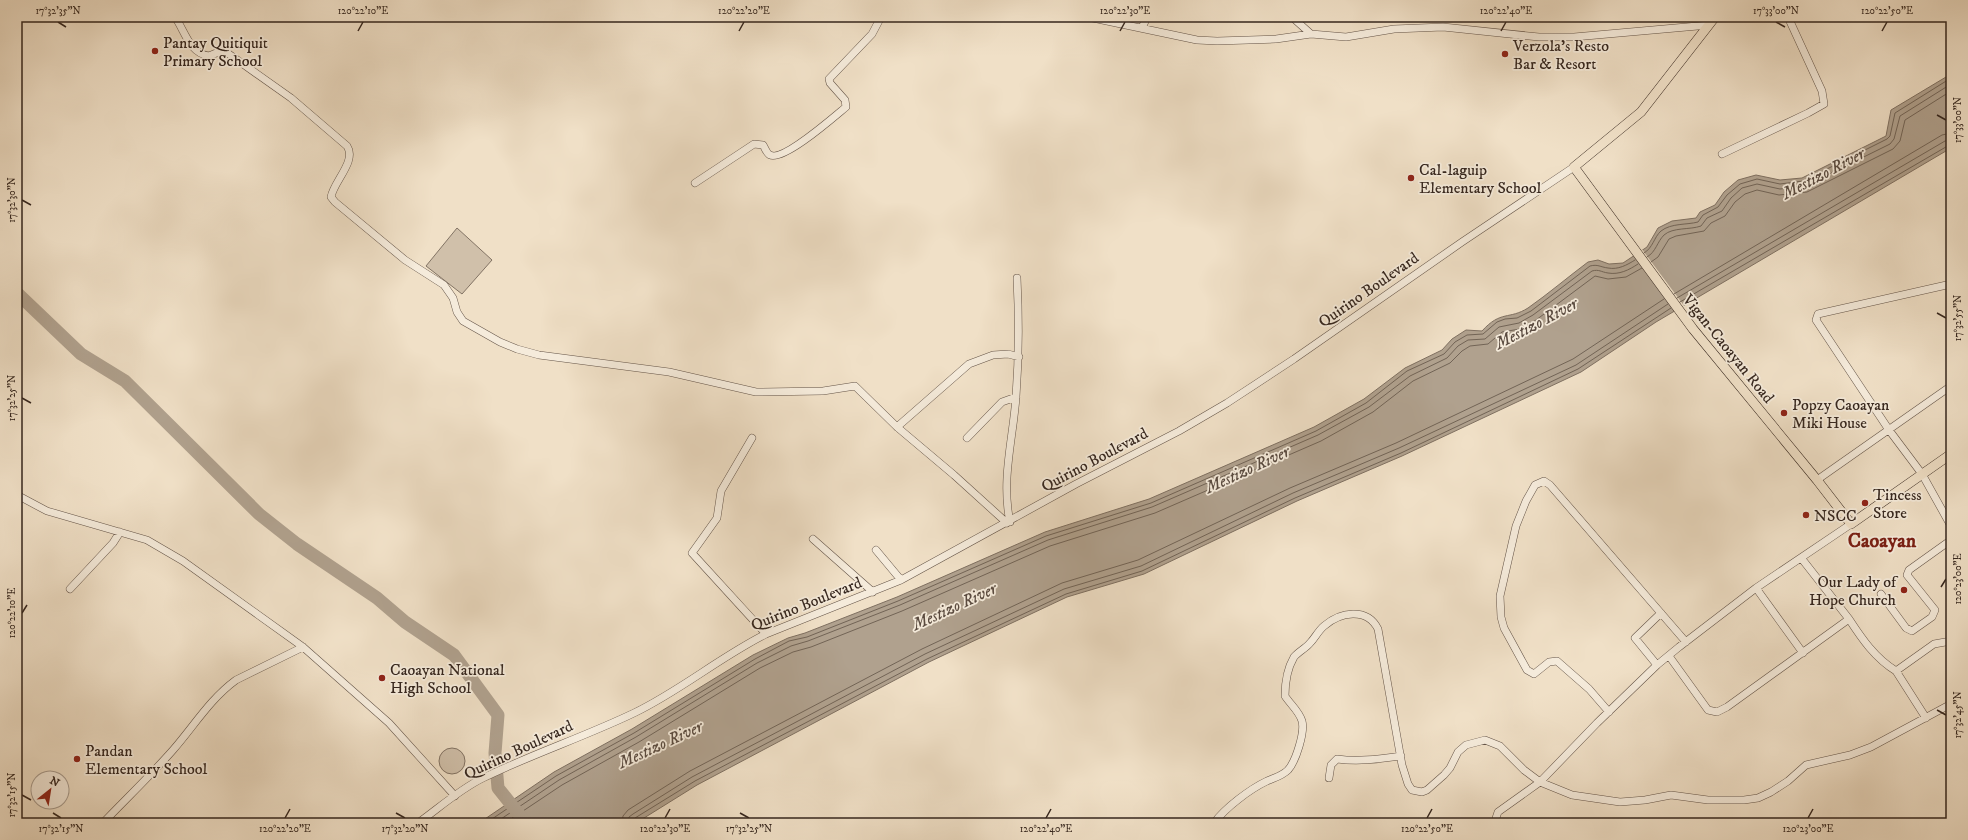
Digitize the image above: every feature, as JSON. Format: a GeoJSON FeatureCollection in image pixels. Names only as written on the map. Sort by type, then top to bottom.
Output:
{"type":"FeatureCollection","features":[{"type":"Feature","properties":{"kind":"main road","name":"Quirino Boulevard"},"geometry":{"type":"LineString","coordinates":[[1574,167],[1641,112],[1715,17]]}},
{"type":"Feature","properties":{"kind":"main road","name":"Vigan-Caoayan Road"},"geometry":{"type":"LineString","coordinates":[[1574,167],[1618,229],[1693,329],[1817,480],[1851,524]]}},
{"type":"Feature","properties":{"kind":"main road"},"geometry":{"type":"LineString","coordinates":[[1851,524],[1951,454]]}},
{"type":"Feature","properties":{"kind":"street"},"geometry":{"type":"LineString","coordinates":[[175,17],[191,45],[198,53],[209,56],[221,51],[226,52],[291,98],[347,146],[350,150],[350,157],[332,190],[331,197],[335,202],[405,260],[444,286],[453,298],[459,317],[469,325],[500,342],[539,355],[669,372],[756,392],[823,391],[855,386],[897,427],[1008,522]]}},
{"type":"Feature","properties":{"kind":"street"},"geometry":{"type":"LineString","coordinates":[[695,183],[754,144],[763,145],[769,155],[772,156],[784,153],[816,132],[846,107],[845,100],[830,83],[830,79],[872,34],[881,17]]}},
{"type":"Feature","properties":{"kind":"street"},"geometry":{"type":"LineString","coordinates":[[1088,17],[1197,40],[1217,42],[1276,39],[1311,34],[1346,37],[1394,29],[1443,27],[1539,37],[1567,37],[1709,25]]}},
{"type":"Feature","properties":{"kind":"street"},"geometry":{"type":"LineString","coordinates":[[1142,28],[1147,17]]}},
{"type":"Feature","properties":{"kind":"street"},"geometry":{"type":"LineString","coordinates":[[1292,17],[1311,34]]}},
{"type":"Feature","properties":{"kind":"street"},"geometry":{"type":"LineString","coordinates":[[1722,154],[1824,104],[1822,91],[1788,17]]}},
{"type":"Feature","properties":{"kind":"street","name":"Quirino Boulevard"},"geometry":{"type":"LineString","coordinates":[[418,823],[482,778],[658,701],[728,656],[766,634],[901,580],[1076,484],[1179,431],[1227,403],[1574,167]]}},
{"type":"Feature","properties":{"kind":"street"},"geometry":{"type":"LineString","coordinates":[[1008,522],[1006,488],[1019,357],[1017,278]]}},
{"type":"Feature","properties":{"kind":"street"},"geometry":{"type":"LineString","coordinates":[[1951,284],[1818,314],[1816,317],[1819,326],[1889,430],[1922,474],[1951,526]]}},
{"type":"Feature","properties":{"kind":"street"},"geometry":{"type":"LineString","coordinates":[[897,427],[969,364],[993,355],[1008,354],[1019,357]]}},
{"type":"Feature","properties":{"kind":"street"},"geometry":{"type":"LineString","coordinates":[[1817,480],[1951,386]]}},
{"type":"Feature","properties":{"kind":"street"},"geometry":{"type":"LineString","coordinates":[[968,438],[1002,402],[1016,397]]}},
{"type":"Feature","properties":{"kind":"street"},"geometry":{"type":"LineString","coordinates":[[752,438],[721,491],[717,518],[692,553],[766,634]]}},
{"type":"Feature","properties":{"kind":"street"},"geometry":{"type":"LineString","coordinates":[[1609,712],[1589,689],[1558,661],[1549,662],[1534,674],[1527,670],[1504,628],[1501,617],[1500,596],[1516,526],[1526,501],[1535,485],[1544,481],[1550,485],[1686,642]]}},
{"type":"Feature","properties":{"kind":"street"},"geometry":{"type":"LineString","coordinates":[[17,495],[47,511],[147,540],[183,561],[303,647],[389,723],[455,796]]}},
{"type":"Feature","properties":{"kind":"street"},"geometry":{"type":"LineString","coordinates":[[1500,823],[1496,818],[1498,812],[1539,783],[1657,665],[1756,588],[1802,559],[1851,524]]}},
{"type":"Feature","properties":{"kind":"street"},"geometry":{"type":"LineString","coordinates":[[70,589],[113,543],[120,532]]}},
{"type":"Feature","properties":{"kind":"street"},"geometry":{"type":"LineString","coordinates":[[814,539],[873,592]]}},
{"type":"Feature","properties":{"kind":"street"},"geometry":{"type":"LineString","coordinates":[[1881,594],[1906,628],[1912,631],[1932,616],[1935,610],[1907,575],[1909,570],[1951,540]]}},
{"type":"Feature","properties":{"kind":"street"},"geometry":{"type":"LineString","coordinates":[[876,550],[901,580]]}},
{"type":"Feature","properties":{"kind":"street"},"geometry":{"type":"LineString","coordinates":[[1802,559],[1849,619],[1870,649],[1887,666],[1896,671],[1926,718]]}},
{"type":"Feature","properties":{"kind":"street"},"geometry":{"type":"LineString","coordinates":[[1756,588],[1803,653]]}},
{"type":"Feature","properties":{"kind":"street"},"geometry":{"type":"LineString","coordinates":[[1657,665],[1635,638],[1661,613]]}},
{"type":"Feature","properties":{"kind":"street"},"geometry":{"type":"LineString","coordinates":[[1214,823],[1235,803],[1266,781],[1280,776],[1289,769],[1298,748],[1303,726],[1297,712],[1285,696],[1289,668],[1295,656],[1310,644],[1322,627],[1333,619],[1347,614],[1362,614],[1372,619],[1378,629],[1401,756],[1408,784],[1412,790],[1417,792],[1427,790],[1444,775],[1458,752],[1466,745],[1485,740],[1500,746],[1539,783],[1572,795],[1595,800],[1626,801],[1671,795],[1715,800],[1744,800],[1758,798],[1788,781],[1806,765],[1850,755],[1871,747],[1951,704]]}},
{"type":"Feature","properties":{"kind":"street"},"geometry":{"type":"LineString","coordinates":[[1669,656],[1708,710],[1717,712],[1727,707],[1849,619]]}},
{"type":"Feature","properties":{"kind":"street"},"geometry":{"type":"LineString","coordinates":[[1896,671],[1934,644],[1951,641]]}},
{"type":"Feature","properties":{"kind":"street"},"geometry":{"type":"LineString","coordinates":[[103,823],[173,750],[209,704],[227,686],[236,680],[303,647]]}},
{"type":"Feature","properties":{"kind":"street"},"geometry":{"type":"LineString","coordinates":[[1329,778],[1331,765],[1337,759],[1351,761],[1401,756]]}},
{"type":"Feature","properties":{"kind":"shaded area"},"geometry":{"type":"Polygon","coordinates":[[[457,228],[492,260],[462,294],[426,266],[457,228]]]}},
{"type":"Feature","properties":{"kind":"shaded area"},"geometry":{"type":"Polygon","coordinates":[[[452,748],[461,752],[465,761],[461,770],[452,774],[443,770],[439,761],[443,752],[452,748]]]}},
{"type":"Feature","properties":{"kind":"water","name":"Mestizo River"},"geometry":{"type":"Polygon","coordinates":[[[1951,74],[1951,148],[1656,322],[1581,372],[1402,456],[1297,501],[1144,574],[1067,597],[929,662],[697,785],[636,823],[479,823],[554,772],[632,729],[753,655],[788,638],[805,633],[897,597],[1045,532],[1149,499],[1314,427],[1364,399],[1405,368],[1442,350],[1452,339],[1466,330],[1482,331],[1495,320],[1521,312],[1528,308],[1588,262],[1598,260],[1609,264],[1623,263],[1647,247],[1658,228],[1672,221],[1696,218],[1700,212],[1715,205],[1724,192],[1738,180],[1756,175],[1780,180],[1802,178],[1886,136],[1891,110],[1951,74]]]}},
{"type":"Feature","properties":{"kind":"pier"},"geometry":{"type":"Polygon","coordinates":[[[1641,248],[1685,307],[1675,312],[1632,254],[1641,248]]]}},
{"type":"Feature","properties":{"kind":"waterway"},"geometry":{"type":"LineString","coordinates":[[17,293],[81,354],[125,381],[259,514],[297,544],[377,598],[405,622],[454,655],[498,715],[495,753],[498,788],[526,823]]}},
{"type":"Feature","properties":{"kind":"place","name":"Pantay Quitiquit Primary School"},"geometry":{"type":"Point","coordinates":[155,51]}},
{"type":"Feature","properties":{"kind":"place","name":"Verzola's Resto Bar & Resort"},"geometry":{"type":"Point","coordinates":[1505,54]}},
{"type":"Feature","properties":{"kind":"place","name":"Cal-laguip Elementary School"},"geometry":{"type":"Point","coordinates":[1411,178]}},
{"type":"Feature","properties":{"kind":"place","name":"Popzy Caoayan Miki House"},"geometry":{"type":"Point","coordinates":[1784,413]}},
{"type":"Feature","properties":{"kind":"place","name":"Tincess Store"},"geometry":{"type":"Point","coordinates":[1865,503]}},
{"type":"Feature","properties":{"kind":"place","name":"NSCC"},"geometry":{"type":"Point","coordinates":[1806,515]}},
{"type":"Feature","properties":{"kind":"place","name":"Our Lady of Hope Church"},"geometry":{"type":"Point","coordinates":[1904,590]}},
{"type":"Feature","properties":{"kind":"place","name":"Caoayan National High School"},"geometry":{"type":"Point","coordinates":[382,678]}},
{"type":"Feature","properties":{"kind":"place","name":"Pandan Elementary School"},"geometry":{"type":"Point","coordinates":[77,759]}},
{"type":"Feature","properties":{"kind":"district","name":"Caoayan"},"geometry":{"type":"Point","coordinates":[1882,540]}}]}
